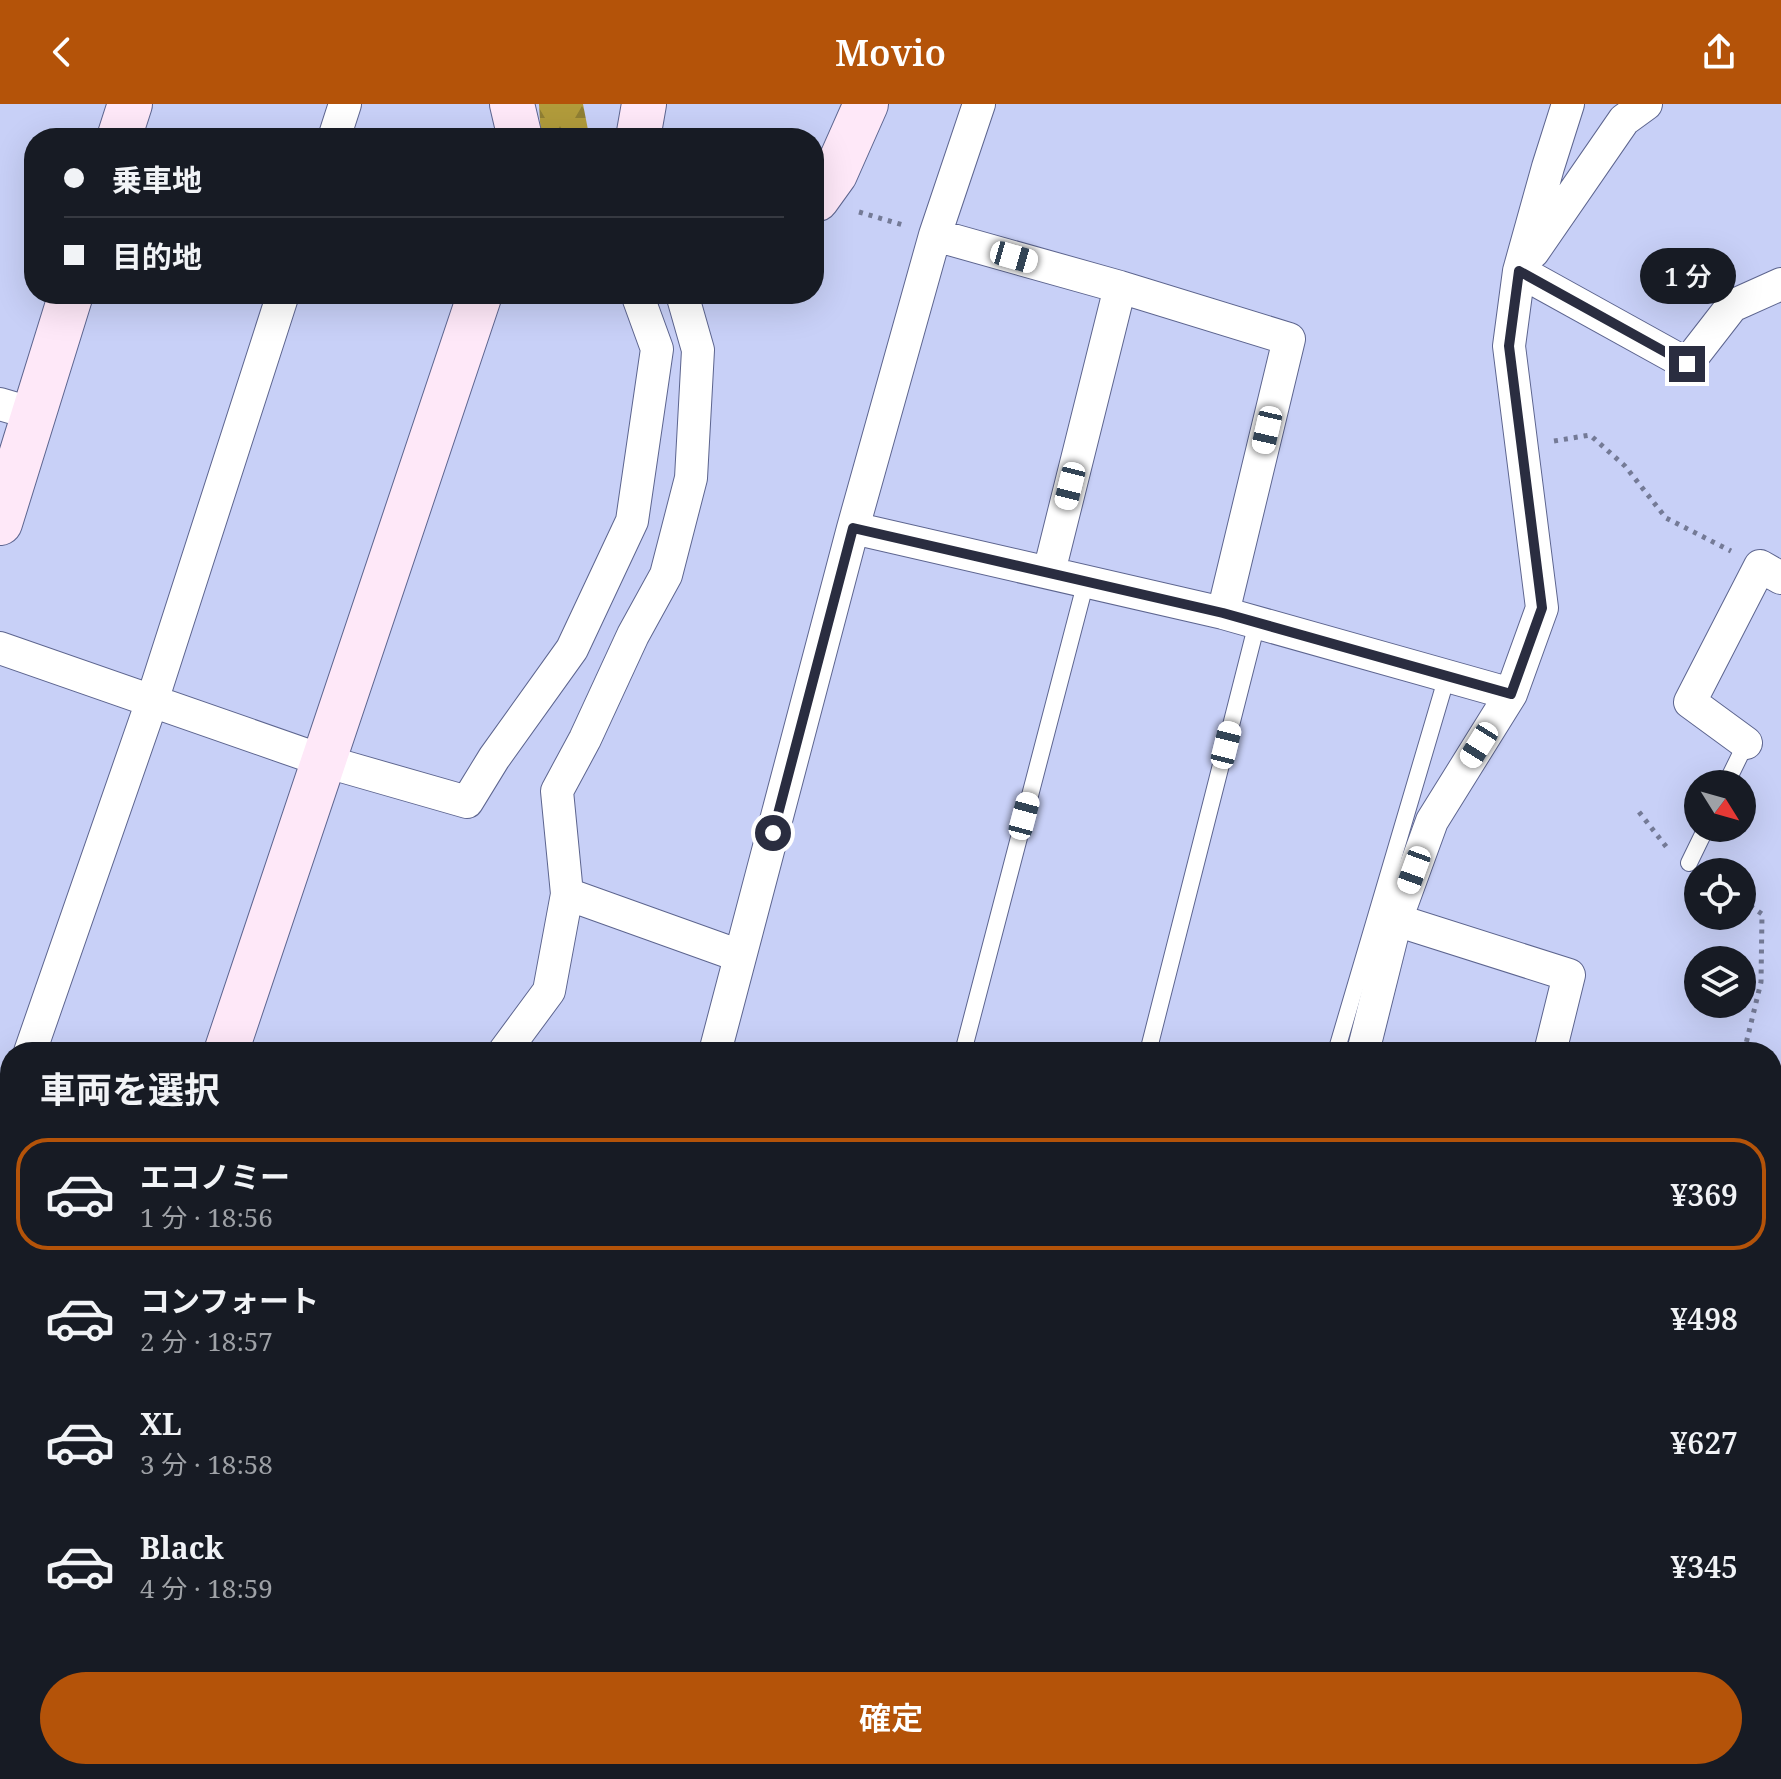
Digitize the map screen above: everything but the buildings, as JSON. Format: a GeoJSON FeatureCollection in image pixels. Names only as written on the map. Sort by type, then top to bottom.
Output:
{"type":"FeatureCollection","features":[{"type":"Feature","properties":{"kind":"street"},"geometry":{"type":"LineString","coordinates":[[122,128],[130,104]]}},
{"type":"Feature","properties":{"kind":"street"},"geometry":{"type":"LineString","coordinates":[[337,128],[345,104]]}},
{"type":"Feature","properties":{"kind":"street"},"geometry":{"type":"LineString","coordinates":[[512,104],[518,128]]}},
{"type":"Feature","properties":{"kind":"street"},"geometry":{"type":"LineString","coordinates":[[640,128],[644,104]]}},
{"type":"Feature","properties":{"kind":"street"},"geometry":{"type":"LineString","coordinates":[[824,188],[835,174],[866,104]]}},
{"type":"Feature","properties":{"kind":"street"},"geometry":{"type":"LineString","coordinates":[[718,1042],[853,528],[935,235],[979,104]]}},
{"type":"Feature","properties":{"kind":"street"},"geometry":{"type":"LineString","coordinates":[[1366,1042],[1396,920],[1432,821],[1511,694],[1542,608],[1509,346],[1519,271],[1568,104]]}},
{"type":"Feature","properties":{"kind":"street"},"geometry":{"type":"LineString","coordinates":[[1519,271],[1624,120],[1646,104]]}},
{"type":"Feature","properties":{"kind":"street"},"geometry":{"type":"LineString","coordinates":[[935,235],[1289,339],[1223,613]]}},
{"type":"Feature","properties":{"kind":"street"},"geometry":{"type":"LineString","coordinates":[[1519,271],[1687,364],[1732,306],[1781,284]]}},
{"type":"Feature","properties":{"kind":"street"},"geometry":{"type":"LineString","coordinates":[[1049,572],[1120,287]]}},
{"type":"Feature","properties":{"kind":"street"},"geometry":{"type":"LineString","coordinates":[[0,523],[17,409],[66,304]]}},
{"type":"Feature","properties":{"kind":"street"},"geometry":{"type":"LineString","coordinates":[[33,1042],[152,701],[280,304]]}},
{"type":"Feature","properties":{"kind":"street"},"geometry":{"type":"LineString","coordinates":[[229,1042],[477,304]]}},
{"type":"Feature","properties":{"kind":"street"},"geometry":{"type":"LineString","coordinates":[[0,648],[324,761],[467,802],[494,758],[572,649],[632,521],[657,349],[641,304]]}},
{"type":"Feature","properties":{"kind":"street"},"geometry":{"type":"LineString","coordinates":[[511,1042],[549,991],[567,894],[557,791],[633,635],[666,575],[691,478],[698,350],[685,304]]}},
{"type":"Feature","properties":{"kind":"street"},"geometry":{"type":"LineString","coordinates":[[853,528],[1223,613],[1511,694]]}},
{"type":"Feature","properties":{"kind":"street"},"geometry":{"type":"LineString","coordinates":[[1746,743],[1690,702],[1770,572]]}},
{"type":"Feature","properties":{"kind":"street"},"geometry":{"type":"LineString","coordinates":[[567,894],[740,956]]}},
{"type":"Feature","properties":{"kind":"street"},"geometry":{"type":"LineString","coordinates":[[1396,920],[1569,975],[1552,1042]]}},
{"type":"Feature","properties":{"kind":"lane"},"geometry":{"type":"LineString","coordinates":[[966,1042],[1086,581]]}},
{"type":"Feature","properties":{"kind":"lane"},"geometry":{"type":"LineString","coordinates":[[1151,1042],[1257,623]]}},
{"type":"Feature","properties":{"kind":"lane"},"geometry":{"type":"LineString","coordinates":[[1339,1042],[1447,676]]}},
{"type":"Feature","properties":{"kind":"lane"},"geometry":{"type":"LineString","coordinates":[[1733,770],[1746,743]]}},
{"type":"Feature","properties":{"kind":"path"},"geometry":{"type":"LineString","coordinates":[[824,202],[935,235]]}},
{"type":"Feature","properties":{"kind":"path"},"geometry":{"type":"LineString","coordinates":[[1522,449],[1590,435],[1625,466],[1666,518],[1770,572]]}},
{"type":"Feature","properties":{"kind":"path"},"geometry":{"type":"LineString","coordinates":[[1746,1042],[1761,982],[1762,914],[1756,910]]}},
{"type":"Feature","properties":{"kind":"green space"},"geometry":{"type":"Polygon","coordinates":[[[539,104],[583,104],[588,128],[540,128],[539,104]]]}},
{"type":"Feature","properties":{"kind":"route"},"geometry":{"type":"LineString","coordinates":[[773,833],[853,528],[1223,613],[1511,694],[1542,608],[1509,346],[1519,271],[1687,364]]}}]}
